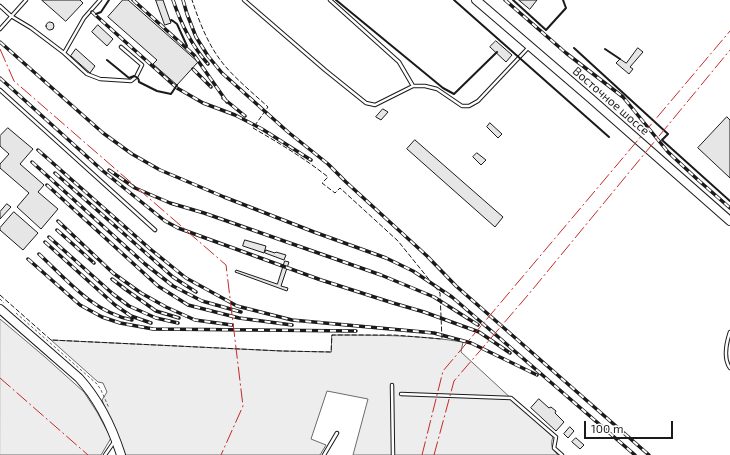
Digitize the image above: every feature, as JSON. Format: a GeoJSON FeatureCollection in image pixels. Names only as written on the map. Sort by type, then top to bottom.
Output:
{"type":"FeatureCollection","features":[{"type":"Feature","properties":{"kind":"main road","name":"Восточное шоссе"},"geometry":{"type":"LineString","coordinates":[[476,0],[730,221]]}},
{"type":"Feature","properties":{"kind":"main road"},"geometry":{"type":"LineString","coordinates":[[0,310],[88,388],[104,412],[121,455]]}},
{"type":"Feature","properties":{"kind":"lane"},"geometry":{"type":"LineString","coordinates":[[0,29],[26,0]]}},
{"type":"Feature","properties":{"kind":"lane"},"geometry":{"type":"LineString","coordinates":[[64,53],[84,18],[100,0]]}},
{"type":"Feature","properties":{"kind":"lane"},"geometry":{"type":"LineString","coordinates":[[244,0],[366,103],[375,105],[413,86],[425,86],[437,89],[462,106],[468,106],[478,101],[530,46]]}},
{"type":"Feature","properties":{"kind":"lane"},"geometry":{"type":"LineString","coordinates":[[330,0],[398,62],[413,86]]}},
{"type":"Feature","properties":{"kind":"lane"},"geometry":{"type":"LineString","coordinates":[[0,6],[11,16],[31,28],[64,53],[87,74],[100,79],[131,80],[136,77],[142,65],[121,47]]}},
{"type":"Feature","properties":{"kind":"lane"},"geometry":{"type":"LineString","coordinates":[[0,90],[156,230]]}},
{"type":"Feature","properties":{"kind":"lane"},"geometry":{"type":"LineString","coordinates":[[730,332],[726,347],[727,363],[730,368]]}},
{"type":"Feature","properties":{"kind":"lane"},"geometry":{"type":"LineString","coordinates":[[392,385],[392,455]]}},
{"type":"Feature","properties":{"kind":"lane"},"geometry":{"type":"LineString","coordinates":[[401,394],[511,398],[556,438],[554,448],[562,455]]}},
{"type":"Feature","properties":{"kind":"lane"},"geometry":{"type":"LineString","coordinates":[[324,455],[337,433]]}},
{"type":"Feature","properties":{"kind":"lane"},"geometry":{"type":"LineString","coordinates":[[105,455],[116,440]]}},
{"type":"Feature","properties":{"kind":"shaded area"},"geometry":{"type":"Polygon","coordinates":[[[0,319],[84,392],[111,438],[101,455],[0,455],[0,319]]]}},
{"type":"Feature","properties":{"kind":"shaded area"},"geometry":{"type":"Polygon","coordinates":[[[332,335],[381,335],[463,342],[461,352],[553,437],[552,447],[558,455],[353,455],[368,399],[327,391],[311,439],[326,445],[320,455],[124,455],[102,400],[107,392],[103,383],[98,382],[51,340],[331,352],[332,335]]]}},
{"type":"Feature","properties":{"kind":"building"},"geometry":{"type":"Polygon","coordinates":[[[42,0],[80,0],[83,3],[66,21],[42,0]]]}},
{"type":"Feature","properties":{"kind":"building"},"geometry":{"type":"Polygon","coordinates":[[[123,0],[128,0],[198,62],[177,85],[153,64],[157,60],[108,17],[123,0]]]}},
{"type":"Feature","properties":{"kind":"building"},"geometry":{"type":"Polygon","coordinates":[[[156,0],[163,0],[171,23],[165,25],[156,0]]]}},
{"type":"Feature","properties":{"kind":"building"},"geometry":{"type":"Polygon","coordinates":[[[519,0],[537,0],[530,9],[519,0]]]}},
{"type":"Feature","properties":{"kind":"building"},"geometry":{"type":"Polygon","coordinates":[[[48,22],[52,22],[54,26],[52,30],[48,30],[46,28],[46,24],[48,22]]]}},
{"type":"Feature","properties":{"kind":"building"},"geometry":{"type":"Polygon","coordinates":[[[98,25],[113,39],[107,46],[92,32],[98,25]]]}},
{"type":"Feature","properties":{"kind":"building"},"geometry":{"type":"Polygon","coordinates":[[[496,41],[512,55],[506,62],[490,47],[496,41]]]}},
{"type":"Feature","properties":{"kind":"building"},"geometry":{"type":"Polygon","coordinates":[[[638,48],[643,52],[630,67],[633,69],[629,74],[616,63],[620,59],[626,63],[638,48]]]}},
{"type":"Feature","properties":{"kind":"building"},"geometry":{"type":"Polygon","coordinates":[[[76,49],[95,66],[90,73],[71,56],[76,49]]]}},
{"type":"Feature","properties":{"kind":"building"},"geometry":{"type":"Polygon","coordinates":[[[383,109],[388,112],[381,120],[376,117],[383,109]]]}},
{"type":"Feature","properties":{"kind":"building"},"geometry":{"type":"Polygon","coordinates":[[[727,117],[730,120],[730,178],[698,148],[727,117]]]}},
{"type":"Feature","properties":{"kind":"building"},"geometry":{"type":"Polygon","coordinates":[[[490,123],[502,134],[498,138],[487,127],[490,123]]]}},
{"type":"Feature","properties":{"kind":"building"},"geometry":{"type":"Polygon","coordinates":[[[8,128],[33,149],[20,164],[44,185],[38,192],[58,209],[41,229],[17,207],[29,193],[0,168],[0,164],[9,154],[0,146],[0,136],[8,128]]]}},
{"type":"Feature","properties":{"kind":"building"},"geometry":{"type":"Polygon","coordinates":[[[415,140],[503,217],[495,227],[407,149],[415,140]]]}},
{"type":"Feature","properties":{"kind":"building"},"geometry":{"type":"Polygon","coordinates":[[[477,153],[486,160],[481,165],[473,157],[477,153]]]}},
{"type":"Feature","properties":{"kind":"building"},"geometry":{"type":"Polygon","coordinates":[[[7,204],[11,207],[0,219],[0,212],[7,204]]]}},
{"type":"Feature","properties":{"kind":"building"},"geometry":{"type":"Polygon","coordinates":[[[14,212],[38,233],[23,250],[0,230],[0,228],[14,212]]]}},
{"type":"Feature","properties":{"kind":"building"},"geometry":{"type":"Polygon","coordinates":[[[245,240],[266,246],[264,253],[243,246],[245,240]]]}},
{"type":"Feature","properties":{"kind":"building"},"geometry":{"type":"Polygon","coordinates":[[[266,250],[286,255],[284,260],[265,253],[266,250]]]}},
{"type":"Feature","properties":{"kind":"building"},"geometry":{"type":"Polygon","coordinates":[[[285,261],[289,262],[281,286],[288,288],[287,291],[235,272],[236,270],[277,284],[285,261]]]}},
{"type":"Feature","properties":{"kind":"building"},"geometry":{"type":"Polygon","coordinates":[[[539,399],[549,408],[551,407],[556,411],[555,413],[564,422],[556,431],[531,408],[539,399]]]}},
{"type":"Feature","properties":{"kind":"building"},"geometry":{"type":"Polygon","coordinates":[[[570,427],[574,431],[568,438],[564,434],[570,427]]]}},
{"type":"Feature","properties":{"kind":"building"},"geometry":{"type":"Polygon","coordinates":[[[576,438],[584,445],[580,449],[572,442],[576,438]]]}},
{"type":"Feature","properties":{"kind":"railway"},"geometry":{"type":"LineString","coordinates":[[133,0],[194,55],[227,102]]}},
{"type":"Feature","properties":{"kind":"railway"},"geometry":{"type":"LineString","coordinates":[[173,0],[187,34],[196,49],[208,64]]}},
{"type":"Feature","properties":{"kind":"railway"},"geometry":{"type":"LineString","coordinates":[[183,0],[196,37],[208,56],[222,73],[288,132],[328,164],[427,256],[456,286],[649,455]]}},
{"type":"Feature","properties":{"kind":"railway"},"geometry":{"type":"LineString","coordinates":[[505,0],[566,53],[623,97],[668,152],[730,208]]}},
{"type":"Feature","properties":{"kind":"railway"},"geometry":{"type":"LineString","coordinates":[[92,12],[177,88],[203,103],[235,115],[262,129],[311,160]]}},
{"type":"Feature","properties":{"kind":"railway"},"geometry":{"type":"LineString","coordinates":[[0,42],[103,133],[132,154],[160,170],[224,197],[386,258],[413,271],[452,297],[635,455]]}},
{"type":"Feature","properties":{"kind":"railway"},"geometry":{"type":"LineString","coordinates":[[193,69],[211,87]]}},
{"type":"Feature","properties":{"kind":"railway"},"geometry":{"type":"LineString","coordinates":[[0,78],[103,171],[165,221],[178,228],[321,280],[424,312],[479,332],[510,353]]}},
{"type":"Feature","properties":{"kind":"railway"},"geometry":{"type":"LineString","coordinates":[[223,98],[245,116]]}},
{"type":"Feature","properties":{"kind":"railway"},"geometry":{"type":"LineString","coordinates":[[38,150],[149,248],[186,278],[237,306],[292,320],[434,333],[471,343],[537,375]]}},
{"type":"Feature","properties":{"kind":"railway"},"geometry":{"type":"LineString","coordinates":[[32,162],[145,264],[173,286],[202,301],[241,312]]}},
{"type":"Feature","properties":{"kind":"railway"},"geometry":{"type":"LineString","coordinates":[[109,170],[135,188],[170,203],[204,213],[381,275],[434,297],[478,325]]}},
{"type":"Feature","properties":{"kind":"railway"},"geometry":{"type":"LineString","coordinates":[[55,173],[173,277],[196,292]]}},
{"type":"Feature","properties":{"kind":"railway"},"geometry":{"type":"LineString","coordinates":[[47,185],[158,286],[188,305],[239,318],[292,325]]}},
{"type":"Feature","properties":{"kind":"railway"},"geometry":{"type":"LineString","coordinates":[[58,221],[113,273],[141,293],[166,307],[195,320],[232,325]]}},
{"type":"Feature","properties":{"kind":"railway"},"geometry":{"type":"LineString","coordinates":[[57,230],[94,263]]}},
{"type":"Feature","properties":{"kind":"railway"},"geometry":{"type":"LineString","coordinates":[[49,237],[113,294],[129,306],[156,318],[178,323]]}},
{"type":"Feature","properties":{"kind":"railway"},"geometry":{"type":"LineString","coordinates":[[45,242],[115,305],[131,316],[151,323]]}},
{"type":"Feature","properties":{"kind":"railway"},"geometry":{"type":"LineString","coordinates":[[39,254],[81,294],[105,310],[132,320]]}},
{"type":"Feature","properties":{"kind":"railway"},"geometry":{"type":"LineString","coordinates":[[28,259],[80,305],[102,317],[120,323],[153,329],[356,331]]}},
{"type":"Feature","properties":{"kind":"railway"},"geometry":{"type":"LineString","coordinates":[[112,279],[156,311],[179,318]]}},
{"type":"Feature","properties":{"kind":"fence"},"geometry":{"type":"LineString","coordinates":[[0,295],[51,340],[331,352],[332,335],[394,335],[442,339],[440,293],[398,241],[340,188],[335,193],[322,183],[328,177],[310,163],[253,128],[268,107],[235,77],[219,59],[198,18],[192,0]]}},
{"type":"Feature","properties":{"kind":"wall"},"geometry":{"type":"LineString","coordinates":[[96,14],[101,12],[109,0]]}},
{"type":"Feature","properties":{"kind":"wall"},"geometry":{"type":"LineString","coordinates":[[336,0],[443,88],[454,94],[497,52]]}},
{"type":"Feature","properties":{"kind":"wall"},"geometry":{"type":"LineString","coordinates":[[454,0],[609,137]]}},
{"type":"Feature","properties":{"kind":"wall"},"geometry":{"type":"LineString","coordinates":[[513,0],[546,30],[566,8],[563,0]]}},
{"type":"Feature","properties":{"kind":"wall"},"geometry":{"type":"LineString","coordinates":[[171,20],[177,24],[187,46]]}},
{"type":"Feature","properties":{"kind":"wall"},"geometry":{"type":"LineString","coordinates":[[574,48],[668,134],[662,140],[730,201]]}},
{"type":"Feature","properties":{"kind":"wall"},"geometry":{"type":"LineString","coordinates":[[605,49],[620,59]]}},
{"type":"Feature","properties":{"kind":"wall"},"geometry":{"type":"LineString","coordinates":[[107,60],[129,78],[134,76],[139,82],[157,91],[171,94],[177,85]]}},
{"type":"Feature","properties":{"kind":"power"},"geometry":{"type":"LineString","coordinates":[[422,455],[443,371],[730,31]]}},
{"type":"Feature","properties":{"kind":"power"},"geometry":{"type":"LineString","coordinates":[[0,49],[14,81],[226,265],[243,406],[221,455]]}},
{"type":"Feature","properties":{"kind":"power"},"geometry":{"type":"LineString","coordinates":[[434,455],[454,381],[528,295],[730,50]]}},
{"type":"Feature","properties":{"kind":"power"},"geometry":{"type":"LineString","coordinates":[[0,378],[88,455]]}}]}
